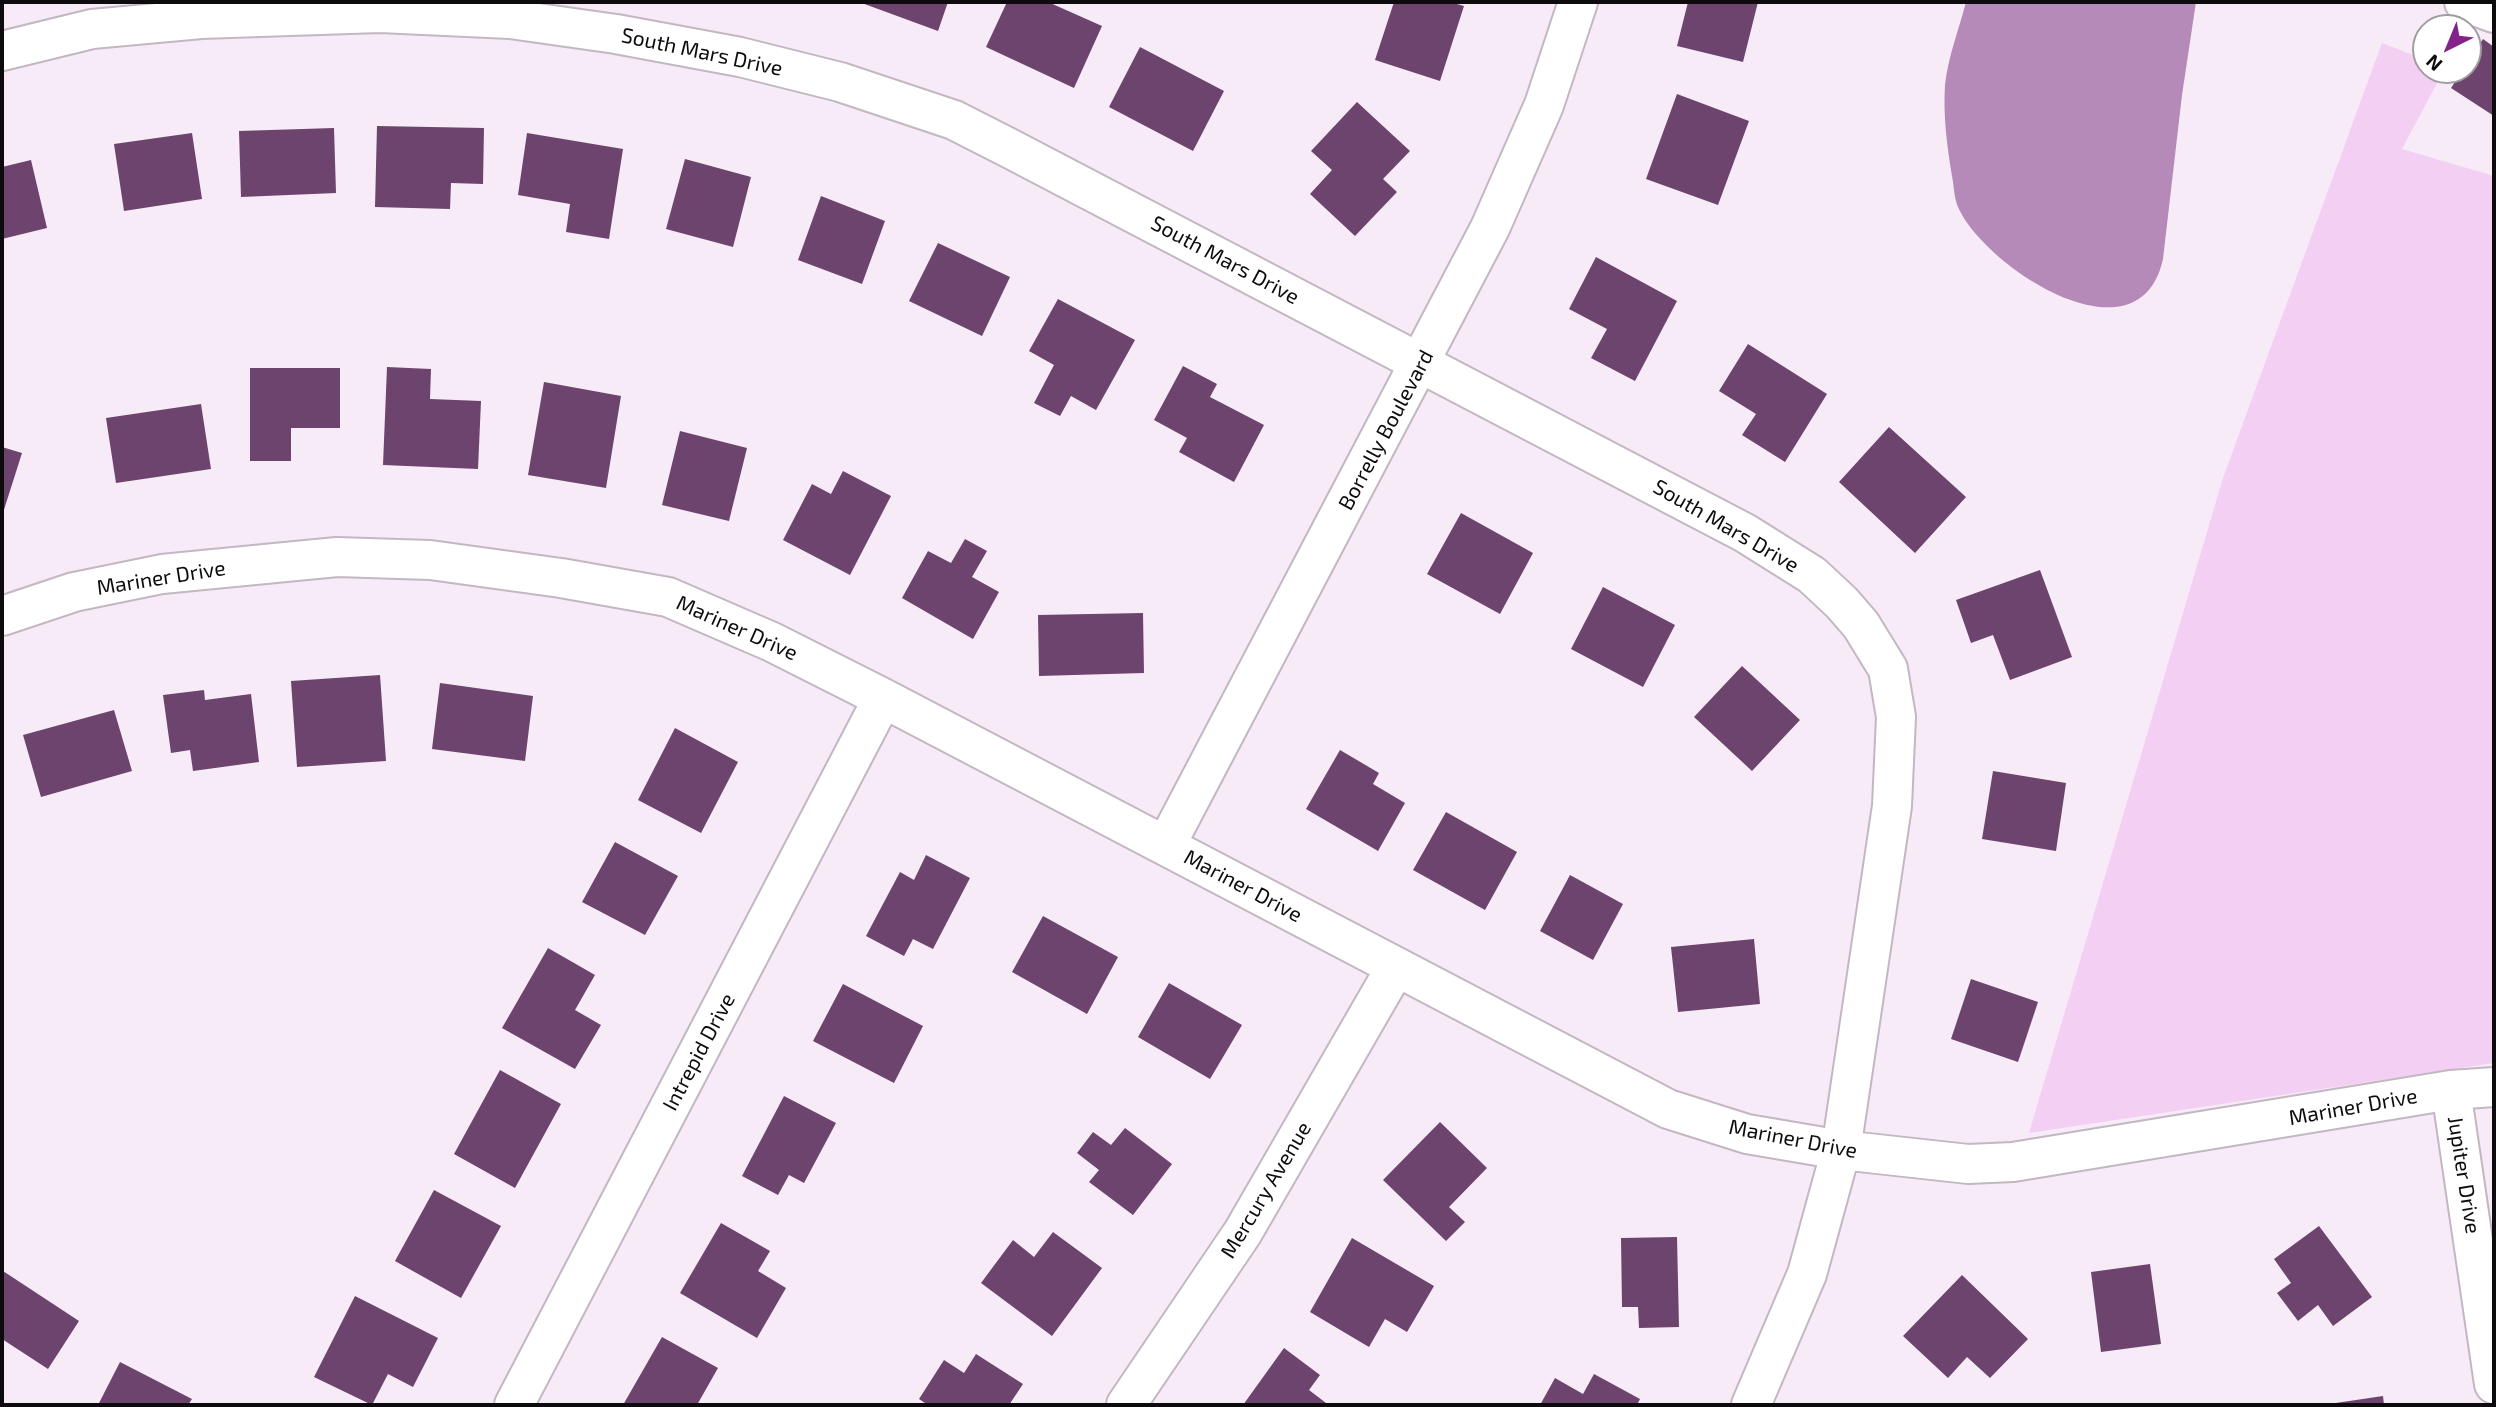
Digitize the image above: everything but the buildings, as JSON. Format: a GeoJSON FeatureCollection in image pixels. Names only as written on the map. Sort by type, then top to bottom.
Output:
{"type":"FeatureCollection","features":[{"type":"Feature","properties":{"kind":"street","name":"Borrelly Boulevard"},"geometry":{"type":"LineString","coordinates":[[1166,845],[1490,228],[1544,105],[1578,2]]}},
{"type":"Feature","properties":{"kind":"street"},"geometry":{"type":"LineString","coordinates":[[2465,2],[2494,13]]}},
{"type":"Feature","properties":{"kind":"street","name":"South Mars Drive"},"geometry":{"type":"LineString","coordinates":[[2,51],[92,29],[201,19],[380,13],[510,19],[616,34],[740,57],[840,82],[954,120],[1745,533],[1812,575],[1861,625],[1888,669],[1896,717],[1892,806],[1841,1150],[1807,1274],[1751,1405]]}},
{"type":"Feature","properties":{"kind":"street","name":"Mariner Drive"},"geometry":{"type":"LineString","coordinates":[[2,616],[74,592],[162,573],[337,557],[430,560],[561,578],[668,597],[772,642],[883,698],[1668,1109],[1748,1134],[1841,1150],[1968,1164],[2013,1162],[2451,1090],[2494,1087]]}},
{"type":"Feature","properties":{"kind":"street","name":"Intrepid Drive"},"geometry":{"type":"LineString","coordinates":[[514,1405],[883,698]]}},
{"type":"Feature","properties":{"kind":"street","name":"Mercury Avenue"},"geometry":{"type":"LineString","coordinates":[[1126,1405],[1242,1233],[1396,967]]}},
{"type":"Feature","properties":{"kind":"street","name":"Jupiter Drive"},"geometry":{"type":"LineString","coordinates":[[2451,1090],[2494,1384]]}},
{"type":"Feature","properties":{"kind":"shaded area"},"geometry":{"type":"Polygon","coordinates":[[[1966,2],[2196,2],[2163,259],[2148,291],[2125,305],[2094,306],[2061,296],[2028,279],[1998,256],[1973,231],[1958,207],[1947,142],[1945,85],[1966,2]]]}},
{"type":"Feature","properties":{"kind":"shaded area"},"geometry":{"type":"Polygon","coordinates":[[[2382,43],[2412,55],[2412,84],[2437,84],[2402,149],[2494,176],[2494,1063],[2029,1133],[2223,478],[2382,43]]]}}]}
